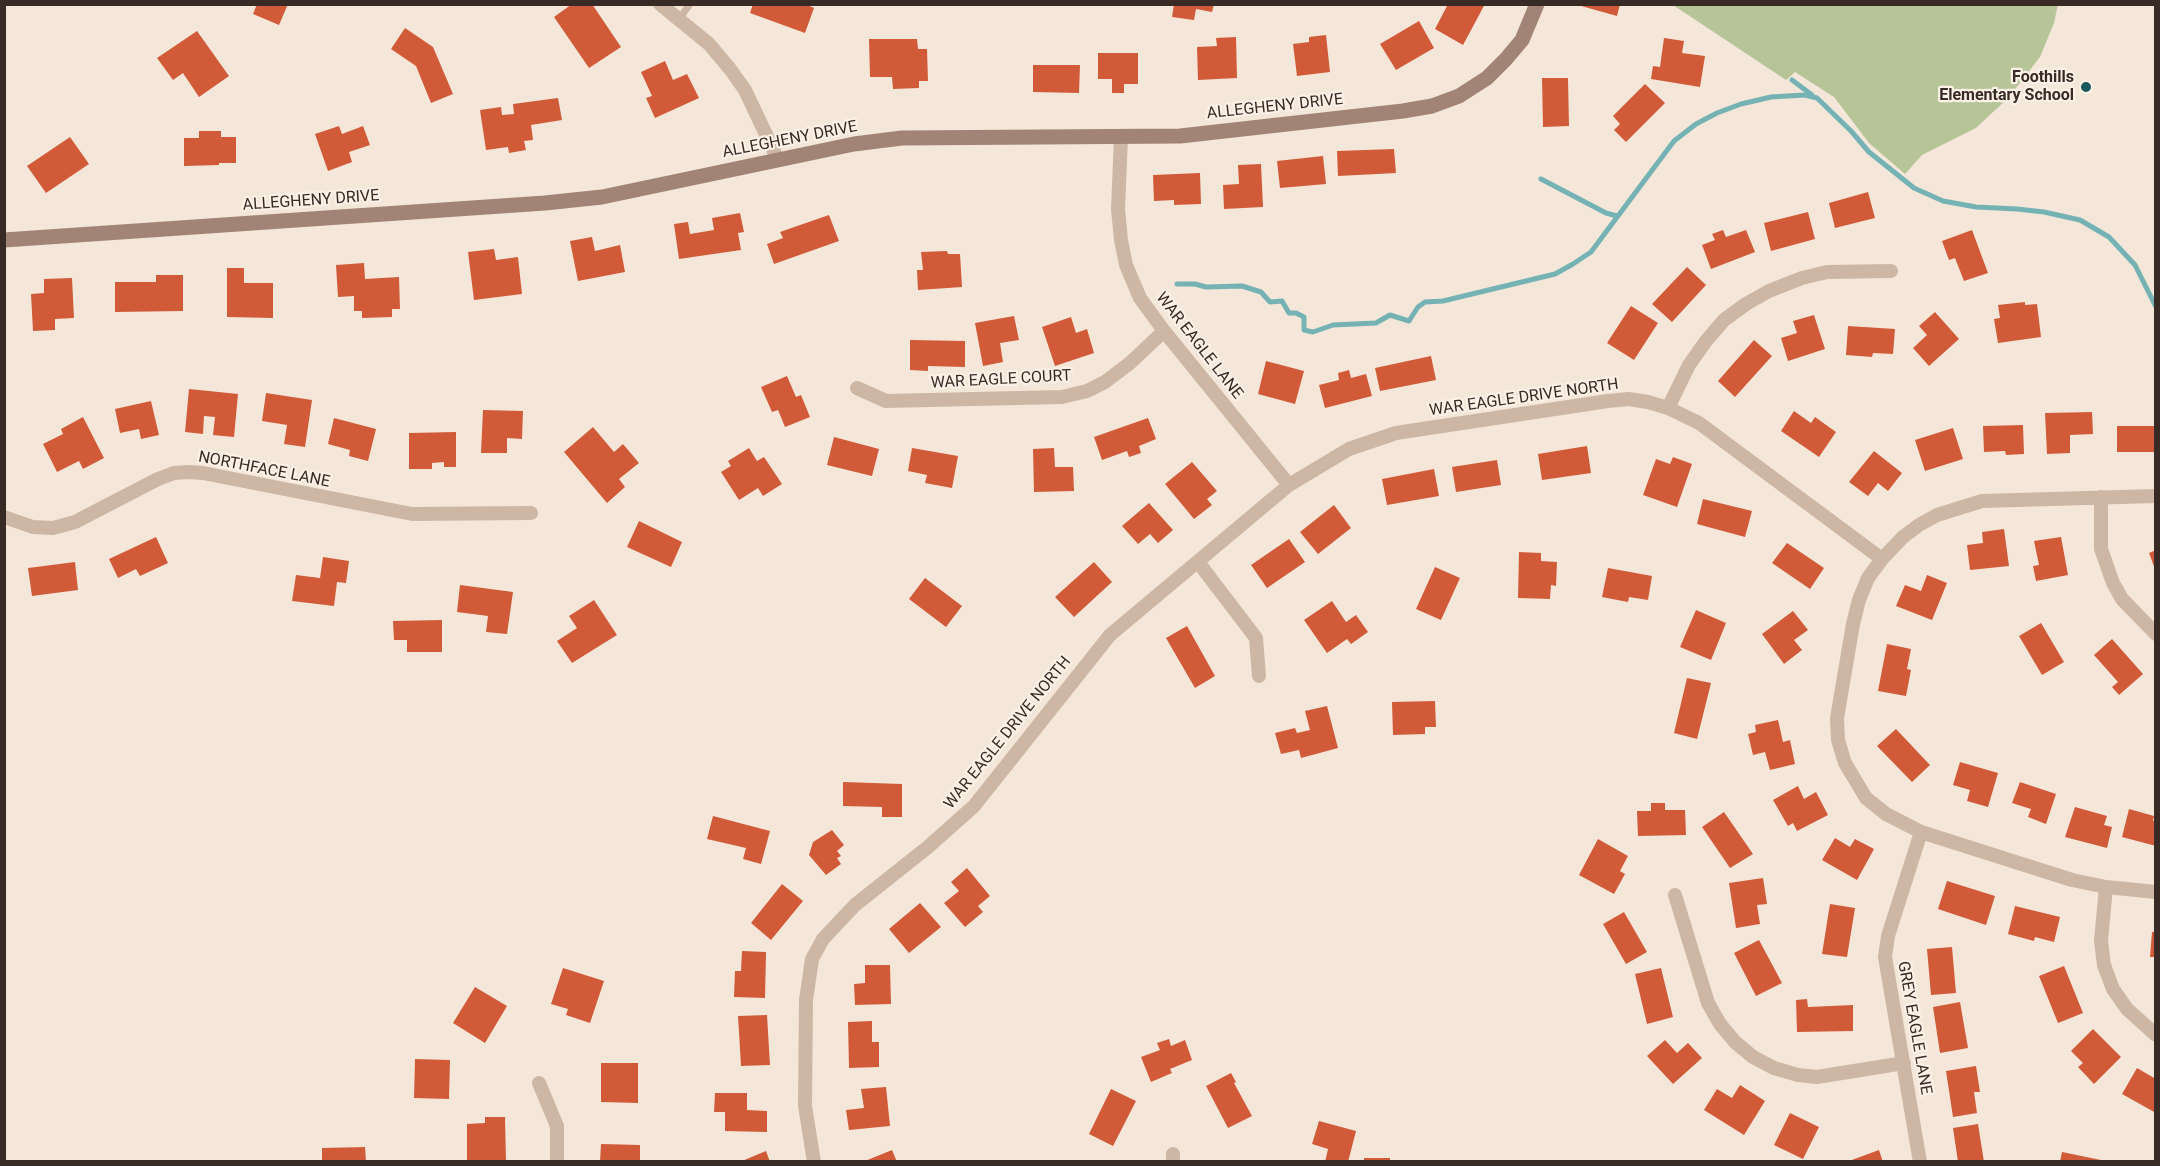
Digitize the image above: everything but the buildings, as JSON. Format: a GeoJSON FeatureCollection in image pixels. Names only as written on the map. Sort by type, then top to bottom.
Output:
{"type":"FeatureCollection","features":[{"type":"Feature","properties":{"kind":"street"},"geometry":{"type":"LineString","coordinates":[[660,4],[709,44],[745,90],[778,160]]}},
{"type":"Feature","properties":{"kind":"street","name":"ALLEGHENY DRIVE"},"geometry":{"type":"LineString","coordinates":[[4,240],[546,202],[602,196],[855,144],[902,138],[1180,136],[1403,111],[1432,106],[1459,96],[1487,78],[1522,40],[1537,4]]}},
{"type":"Feature","properties":{"kind":"street","name":"WAR EAGLE LANE"},"geometry":{"type":"LineString","coordinates":[[1121,137],[1118,209],[1121,240],[1126,265],[1140,298],[1289,485]]}},
{"type":"Feature","properties":{"kind":"street"},"geometry":{"type":"LineString","coordinates":[[1668,408],[1689,365],[1706,341],[1724,320],[1746,304],[1769,291],[1827,272],[1891,271]]}},
{"type":"Feature","properties":{"kind":"street","name":"WAR EAGLE COURT"},"geometry":{"type":"LineString","coordinates":[[857,388],[886,401],[1062,398],[1087,391],[1105,382],[1130,363],[1164,331]]}},
{"type":"Feature","properties":{"kind":"street","name":"WAR EAGLE DRIVE NORTH"},"geometry":{"type":"LineString","coordinates":[[814,1161],[807,1131],[805,1106],[806,1000],[812,959],[823,939],[855,905],[928,847],[974,806],[1110,635],[1289,485],[1349,449],[1396,433],[1608,401],[1629,399],[1648,402],[1668,408],[1699,423],[1882,559]]}},
{"type":"Feature","properties":{"kind":"street","name":"NORTHFACE LANE"},"geometry":{"type":"LineString","coordinates":[[4,516],[33,527],[52,528],[75,522],[158,479],[174,473],[189,472],[392,512],[412,514],[531,513]]}},
{"type":"Feature","properties":{"kind":"street"},"geometry":{"type":"LineString","coordinates":[[2156,496],[1982,501],[1937,515],[1919,525],[1903,537],[1882,559],[1869,578],[1859,600],[1852,624],[1837,718],[1838,740],[1845,763],[1866,798],[1886,814],[1921,832],[2072,880],[2106,887],[2156,892]]}},
{"type":"Feature","properties":{"kind":"street"},"geometry":{"type":"LineString","coordinates":[[2101,497],[2102,549],[2113,583],[2122,599],[2156,634]]}},
{"type":"Feature","properties":{"kind":"street"},"geometry":{"type":"LineString","coordinates":[[1198,562],[1256,638],[1260,676]]}},
{"type":"Feature","properties":{"kind":"street","name":"GREY EAGLE LANE"},"geometry":{"type":"LineString","coordinates":[[1920,1161],[1885,957],[1888,936],[1921,832]]}},
{"type":"Feature","properties":{"kind":"street"},"geometry":{"type":"LineString","coordinates":[[2106,887],[2101,941],[2104,965],[2113,988],[2127,1009],[2156,1035]]}},
{"type":"Feature","properties":{"kind":"street"},"geometry":{"type":"LineString","coordinates":[[1675,895],[1708,1003],[1720,1024],[1735,1042],[1753,1057],[1774,1068],[1798,1075],[1817,1077],[1904,1063]]}},
{"type":"Feature","properties":{"kind":"street"},"geometry":{"type":"LineString","coordinates":[[539,1083],[557,1126],[557,1161]]}},
{"type":"Feature","properties":{"kind":"lane"},"geometry":{"type":"LineString","coordinates":[[679,19],[690,4]]}},
{"type":"Feature","properties":{"kind":"green space"},"geometry":{"type":"Polygon","coordinates":[[[2058,4],[2054,23],[2040,57],[2009,97],[1976,128],[1922,155],[1905,174],[1869,143],[1834,97],[1795,72],[1786,80],[1673,5],[2058,4]]]}},
{"type":"Feature","properties":{"kind":"waterway"},"geometry":{"type":"LineString","coordinates":[[1792,80],[1812,95]]}},
{"type":"Feature","properties":{"kind":"waterway"},"geometry":{"type":"LineString","coordinates":[[1177,284],[1195,284],[1206,287],[1242,286],[1261,292],[1270,302],[1282,301],[1289,313],[1296,313],[1304,317],[1304,330],[1313,332],[1333,325],[1376,323],[1390,315],[1409,321],[1418,307],[1425,302],[1443,301],[1555,274],[1573,264],[1591,252],[1674,141],[1696,124],[1741,104],[1771,97],[1805,95],[1817,98],[1869,152],[1914,188],[1943,201],[1976,207],[2044,212],[2080,220],[2109,237],[2135,265],[2156,307]]}},
{"type":"Feature","properties":{"kind":"waterway"},"geometry":{"type":"LineString","coordinates":[[1541,179],[1606,213],[1617,216]]}},
{"type":"Feature","properties":{"kind":"place","name":"Foothills Elementary School"},"geometry":{"type":"Point","coordinates":[2086,87]}}]}
